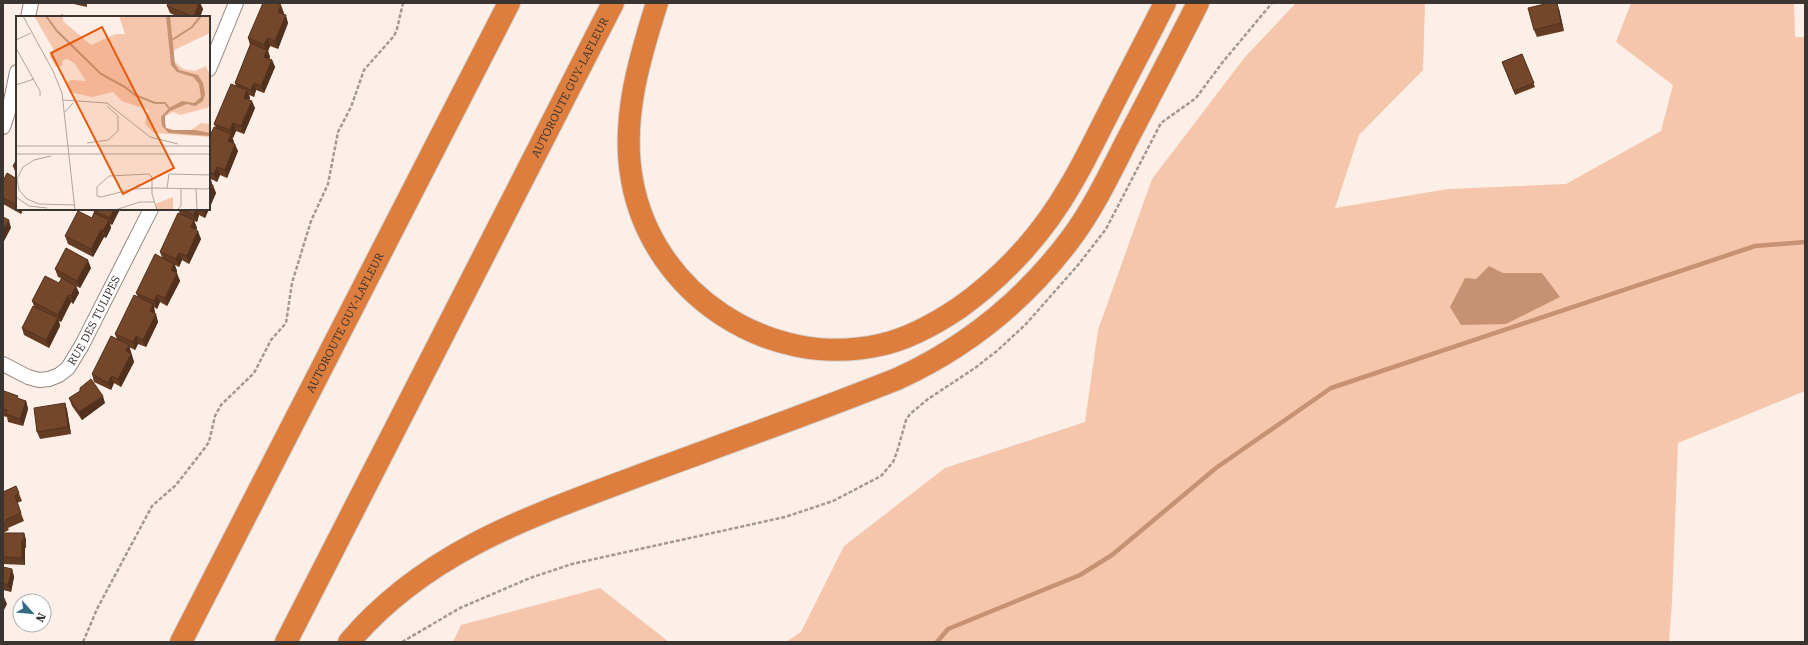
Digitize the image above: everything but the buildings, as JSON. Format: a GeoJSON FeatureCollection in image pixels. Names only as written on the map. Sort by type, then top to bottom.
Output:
{"type":"FeatureCollection","features":[{"type":"Feature","properties":{"kind":"highway","name":"AUTOROUTE GUY-LAFLEUR"},"geometry":{"type":"LineString","coordinates":[[181,642],[509,3]]}},
{"type":"Feature","properties":{"kind":"highway","name":"AUTOROUTE GUY-LAFLEUR"},"geometry":{"type":"LineString","coordinates":[[286,642],[613,3]]}},
{"type":"Feature","properties":{"kind":"highway"},"geometry":{"type":"LineString","coordinates":[[657,3],[636,77],[628,136],[629,165],[634,194],[643,219],[654,242],[668,266],[688,289],[733,323],[759,335],[786,344],[813,349],[840,350],[882,345],[909,336],[936,323],[973,297],[1020,254],[1042,228],[1069,188],[1165,3]]}},
{"type":"Feature","properties":{"kind":"highway"},"geometry":{"type":"LineString","coordinates":[[349,642],[380,610],[406,587],[439,563],[479,541],[524,521],[623,482],[897,379],[946,353],[982,329],[1012,304],[1038,278],[1083,222],[1111,172],[1198,3]]}},
{"type":"Feature","properties":{"kind":"street"},"geometry":{"type":"LineString","coordinates":[[28,16],[31,3]]}},
{"type":"Feature","properties":{"kind":"street"},"geometry":{"type":"LineString","coordinates":[[210,67],[236,3]]}},
{"type":"Feature","properties":{"kind":"street"},"geometry":{"type":"LineString","coordinates":[[3,127],[10,106],[16,77]]}},
{"type":"Feature","properties":{"kind":"street","name":"RUE DES TULIPES"},"geometry":{"type":"LineString","coordinates":[[3,364],[40,380],[49,380],[59,376],[68,368],[82,345],[150,210]]}},
{"type":"Feature","properties":{"kind":"path"},"geometry":{"type":"LineString","coordinates":[[83,642],[100,604],[152,506],[176,485],[209,442],[215,416],[221,404],[254,373],[271,340],[286,323],[292,283],[311,221],[328,184],[338,132],[351,107],[364,70],[394,36],[403,3]]}},
{"type":"Feature","properties":{"kind":"shaded area"},"geometry":{"type":"Polygon","coordinates":[[[1296,3],[1425,3],[1423,70],[1359,135],[1335,208],[1448,189],[1566,184],[1661,131],[1673,85],[1616,42],[1631,3],[1794,3],[1795,37],[1805,37],[1805,391],[1678,443],[1669,642],[786,642],[801,632],[844,546],[945,468],[1085,422],[1098,330],[1152,179],[1245,57],[1296,3]]]}},
{"type":"Feature","properties":{"kind":"shaded area"},"geometry":{"type":"Polygon","coordinates":[[[1489,266],[1503,273],[1542,273],[1560,297],[1506,324],[1461,325],[1450,307],[1465,278],[1476,279],[1489,266]]]}},
{"type":"Feature","properties":{"kind":"shaded area"},"geometry":{"type":"Polygon","coordinates":[[[600,588],[669,642],[453,642],[461,625],[600,588]]]}},
{"type":"Feature","properties":{"kind":"waterway"},"geometry":{"type":"LineString","coordinates":[[937,642],[948,629],[1080,575],[1112,555],[1216,468],[1331,388],[1755,246],[1805,242]]}}]}
